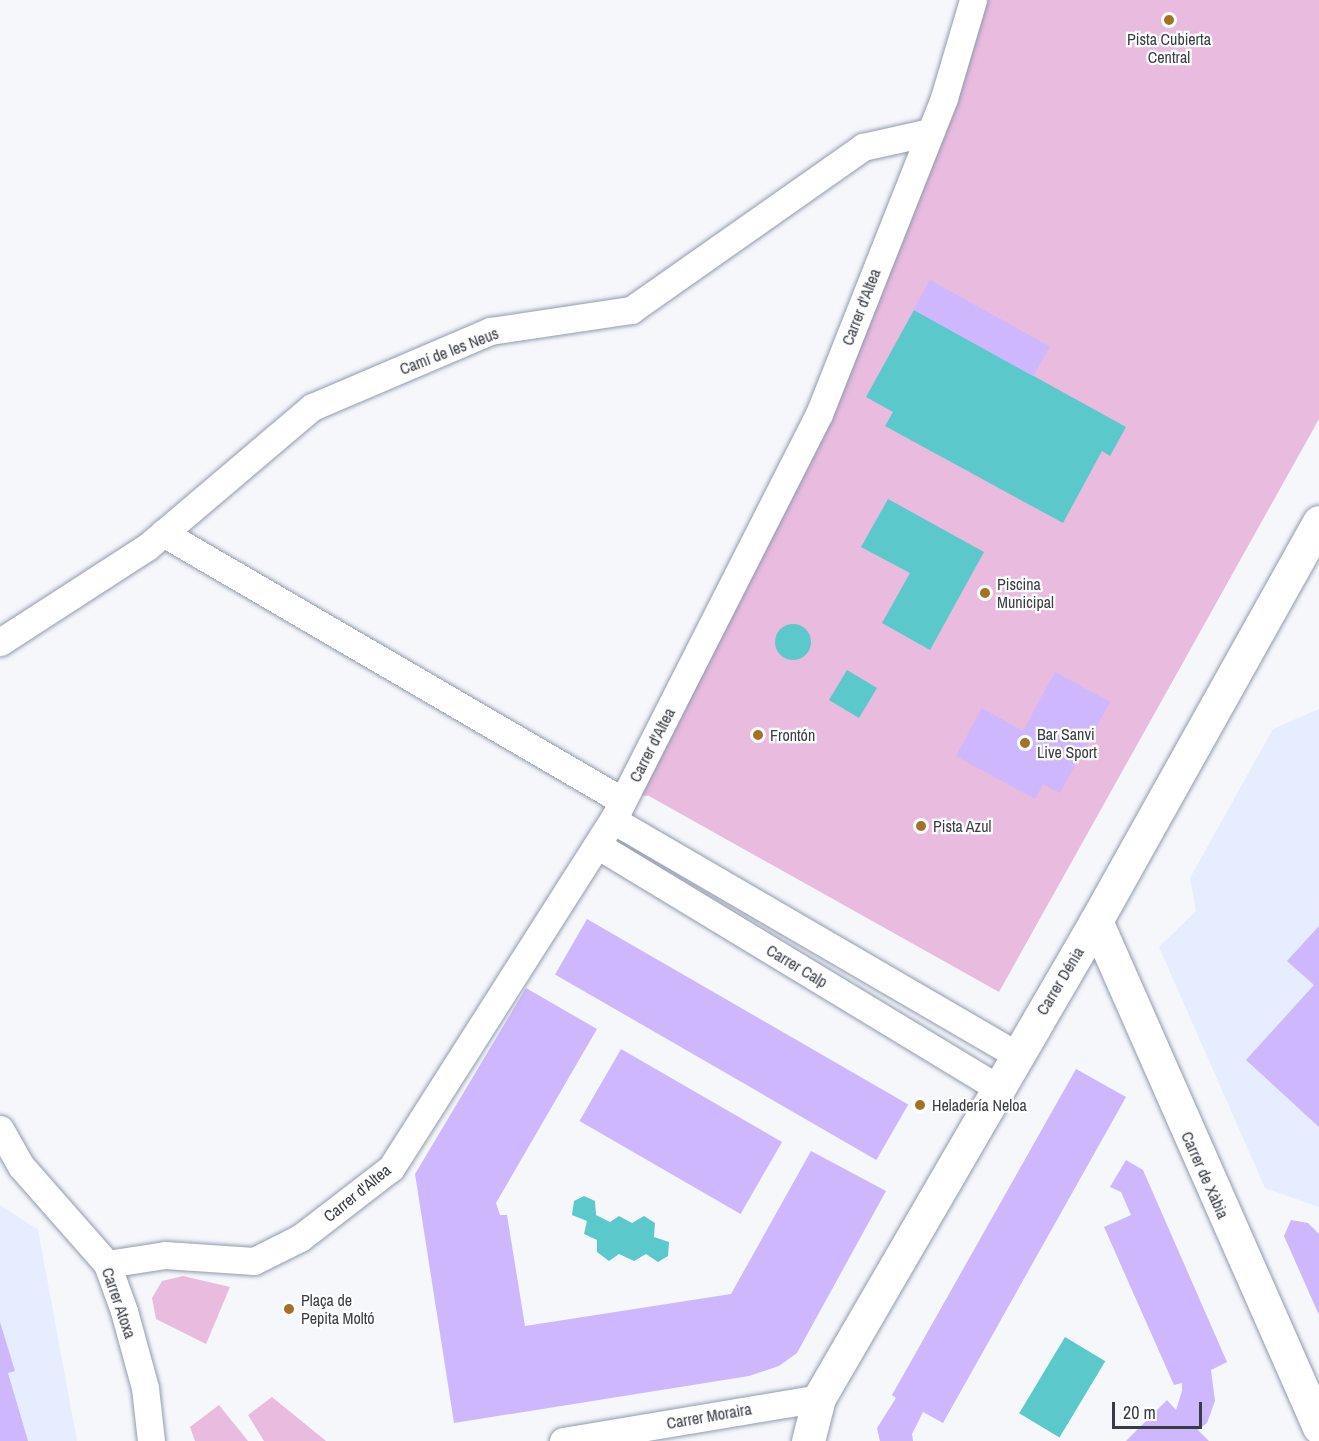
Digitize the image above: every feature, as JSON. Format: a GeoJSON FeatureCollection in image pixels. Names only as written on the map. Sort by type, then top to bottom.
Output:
{"type":"FeatureCollection","features":[{"type":"Feature","properties":{"kind":"street","name":"Carrer d'Altea"},"geometry":{"type":"LineString","coordinates":[[107,1264],[165,1254],[254,1261],[300,1238],[391,1168],[618,810],[819,414],[944,98],[973,0]]}},
{"type":"Feature","properties":{"kind":"street","name":"Camí de les Neus"},"geometry":{"type":"LineString","coordinates":[[0,642],[163,533],[312,407],[490,331],[632,310],[863,147],[930,132]]}},
{"type":"Feature","properties":{"kind":"street","name":"Carrer Dénia"},"geometry":{"type":"LineString","coordinates":[[808,1441],[819,1398],[1095,921],[1318,525]]}},
{"type":"Feature","properties":{"kind":"street","name":"Carrer Calp"},"geometry":{"type":"LineString","coordinates":[[163,533],[1016,1054]]}},
{"type":"Feature","properties":{"kind":"street","name":"Carrer Calp"},"geometry":{"type":"LineString","coordinates":[[597,845],[998,1088]]}},
{"type":"Feature","properties":{"kind":"street","name":"Carrer de Xàbia"},"geometry":{"type":"LineString","coordinates":[[1095,921],[1319,1427]]}},
{"type":"Feature","properties":{"kind":"street","name":"Carrer Atoxa"},"geometry":{"type":"LineString","coordinates":[[0,1129],[21,1166],[107,1264],[124,1311],[145,1388],[151,1441]]}},
{"type":"Feature","properties":{"kind":"street","name":"Carrer Moraira"},"geometry":{"type":"LineString","coordinates":[[563,1441],[819,1398]]}},
{"type":"Feature","properties":{"kind":"shaded area"},"geometry":{"type":"Polygon","coordinates":[[[973,0],[1319,0],[1319,419],[999,992],[649,796],[639,795],[819,414],[973,0]]]}},
{"type":"Feature","properties":{"kind":"shaded area"},"geometry":{"type":"Polygon","coordinates":[[[1319,709],[1319,1207],[1265,1188],[1159,947],[1196,911],[1190,878],[1273,729],[1319,709]]]}},
{"type":"Feature","properties":{"kind":"shaded area"},"geometry":{"type":"Polygon","coordinates":[[[0,1205],[38,1230],[77,1441],[0,1441],[0,1205]]]}},
{"type":"Feature","properties":{"kind":"shaded area"},"geometry":{"type":"Polygon","coordinates":[[[183,1276],[230,1287],[206,1344],[156,1319],[152,1298],[162,1281],[183,1276]]]}},
{"type":"Feature","properties":{"kind":"shaded area"},"geometry":{"type":"Polygon","coordinates":[[[272,1397],[326,1441],[264,1441],[248,1415],[272,1397]]]}},
{"type":"Feature","properties":{"kind":"shaded area"},"geometry":{"type":"Polygon","coordinates":[[[219,1405],[248,1441],[195,1441],[190,1427],[219,1405]]]}},
{"type":"Feature","properties":{"kind":"water"},"geometry":{"type":"Polygon","coordinates":[[[914,310],[1126,427],[1110,456],[1102,451],[1063,523],[885,426],[893,412],[866,397],[914,310]]]}},
{"type":"Feature","properties":{"kind":"water"},"geometry":{"type":"Polygon","coordinates":[[[888,499],[984,552],[930,650],[882,623],[910,573],[861,547],[888,499]]]}},
{"type":"Feature","properties":{"kind":"water"},"geometry":{"type":"Polygon","coordinates":[[[793,624],[805,630],[811,642],[805,654],[793,660],[781,654],[775,642],[781,630],[793,624]]]}},
{"type":"Feature","properties":{"kind":"water"},"geometry":{"type":"Polygon","coordinates":[[[847,670],[877,688],[859,718],[829,700],[847,670]]]}},
{"type":"Feature","properties":{"kind":"water"},"geometry":{"type":"Polygon","coordinates":[[[584,1196],[595,1201],[596,1215],[610,1222],[619,1216],[632,1223],[644,1216],[655,1223],[654,1237],[669,1242],[668,1256],[658,1262],[646,1254],[634,1261],[619,1254],[609,1261],[597,1252],[597,1240],[584,1234],[587,1221],[572,1215],[574,1201],[584,1196]]]}},
{"type":"Feature","properties":{"kind":"water"},"geometry":{"type":"Polygon","coordinates":[[[1065,1337],[1105,1361],[1059,1437],[1019,1413],[1065,1337]]]}},
{"type":"Feature","properties":{"kind":"building"},"geometry":{"type":"Polygon","coordinates":[[[930,280],[1050,346],[1033,376],[914,310],[930,280]]]}},
{"type":"Feature","properties":{"kind":"building","name":"Bar Sanvi Live Sport"},"geometry":{"type":"Polygon","coordinates":[[[1055,672],[1110,702],[1060,793],[1043,784],[1035,799],[956,756],[982,708],[1023,731],[1055,672]]]}},
{"type":"Feature","properties":{"kind":"building"},"geometry":{"type":"Polygon","coordinates":[[[587,919],[908,1104],[876,1160],[555,974],[587,919]]]}},
{"type":"Feature","properties":{"kind":"building"},"geometry":{"type":"Polygon","coordinates":[[[1319,926],[1319,1127],[1246,1060],[1314,985],[1287,961],[1319,926]]]}},
{"type":"Feature","properties":{"kind":"building"},"geometry":{"type":"Polygon","coordinates":[[[526,988],[597,1029],[496,1203],[500,1215],[507,1215],[525,1326],[731,1294],[811,1151],[886,1191],[797,1353],[779,1366],[749,1376],[454,1423],[415,1174],[526,988]]]}},
{"type":"Feature","properties":{"kind":"building"},"geometry":{"type":"Polygon","coordinates":[[[621,1049],[782,1142],[741,1214],[580,1121],[621,1049]]]}},
{"type":"Feature","properties":{"kind":"building"},"geometry":{"type":"Polygon","coordinates":[[[1076,1069],[1126,1097],[943,1423],[923,1412],[912,1434],[913,1441],[880,1441],[877,1428],[896,1398],[892,1395],[1076,1069]]]}},
{"type":"Feature","properties":{"kind":"building"},"geometry":{"type":"Polygon","coordinates":[[[1126,1160],[1143,1170],[1227,1362],[1211,1370],[1215,1401],[1207,1423],[1198,1430],[1209,1441],[1126,1441],[1167,1400],[1176,1410],[1182,1383],[1174,1385],[1104,1227],[1131,1215],[1121,1192],[1110,1187],[1126,1160]]]}},
{"type":"Feature","properties":{"kind":"building"},"geometry":{"type":"Polygon","coordinates":[[[1291,1220],[1308,1223],[1319,1234],[1319,1315],[1284,1236],[1291,1220]]]}},
{"type":"Feature","properties":{"kind":"building"},"geometry":{"type":"Polygon","coordinates":[[[0,1322],[15,1371],[8,1373],[28,1441],[0,1441],[0,1322]]]}},
{"type":"Feature","properties":{"kind":"place","name":"Pista Cubierta Central"},"geometry":{"type":"Point","coordinates":[1169,20]}},
{"type":"Feature","properties":{"kind":"place","name":"Piscina Municipal"},"geometry":{"type":"Point","coordinates":[985,593]}},
{"type":"Feature","properties":{"kind":"place","name":"Frontón"},"geometry":{"type":"Point","coordinates":[758,735]}},
{"type":"Feature","properties":{"kind":"place","name":"Bar Sanvi Live Sport"},"geometry":{"type":"Point","coordinates":[1025,743]}},
{"type":"Feature","properties":{"kind":"place","name":"Pista Azul"},"geometry":{"type":"Point","coordinates":[921,826]}},
{"type":"Feature","properties":{"kind":"place","name":"Heladería Neloa"},"geometry":{"type":"Point","coordinates":[920,1105]}},
{"type":"Feature","properties":{"kind":"place","name":"Plaça de Pepita Moltó"},"geometry":{"type":"Point","coordinates":[289,1309]}}]}
